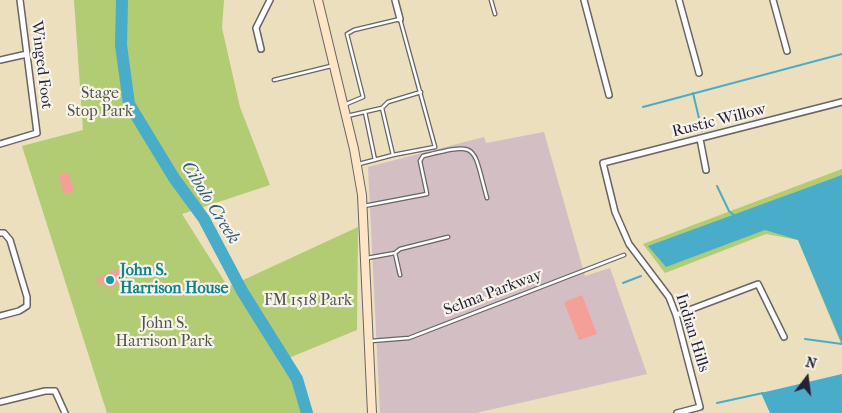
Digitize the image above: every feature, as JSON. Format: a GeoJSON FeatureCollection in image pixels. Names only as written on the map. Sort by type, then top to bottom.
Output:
{"type":"FeatureCollection","features":[{"type":"Feature","properties":{"kind":"main road"},"geometry":{"type":"LineString","coordinates":[[318,0],[357,164],[363,206],[372,413]]}},
{"type":"Feature","properties":{"kind":"street","name":"Winged Foot"},"geometry":{"type":"LineString","coordinates":[[0,144],[37,134],[20,0]]}},
{"type":"Feature","properties":{"kind":"street"},"geometry":{"type":"LineString","coordinates":[[261,49],[256,28],[270,0]]}},
{"type":"Feature","properties":{"kind":"street"},"geometry":{"type":"LineString","coordinates":[[395,0],[400,19]]}},
{"type":"Feature","properties":{"kind":"street"},"geometry":{"type":"LineString","coordinates":[[584,0],[609,95]]}},
{"type":"Feature","properties":{"kind":"street"},"geometry":{"type":"LineString","coordinates":[[680,0],[698,73]]}},
{"type":"Feature","properties":{"kind":"street"},"geometry":{"type":"LineString","coordinates":[[773,0],[786,51]]}},
{"type":"Feature","properties":{"kind":"street"},"geometry":{"type":"LineString","coordinates":[[0,60],[27,54]]}},
{"type":"Feature","properties":{"kind":"street","name":"Rustic Willow"},"geometry":{"type":"LineString","coordinates":[[603,163],[842,102]]}},
{"type":"Feature","properties":{"kind":"street"},"geometry":{"type":"LineString","coordinates":[[700,139],[706,170]]}},
{"type":"Feature","properties":{"kind":"street","name":"Indian Hills"},"geometry":{"type":"LineString","coordinates":[[603,163],[620,224],[629,244],[662,285],[676,315],[700,407],[677,413]]}},
{"type":"Feature","properties":{"kind":"street"},"geometry":{"type":"LineString","coordinates":[[0,232],[4,233],[10,240],[27,297],[27,306],[19,311],[0,316]]}},
{"type":"Feature","properties":{"kind":"street"},"geometry":{"type":"LineString","coordinates":[[676,315],[758,284],[774,321],[784,337]]}},
{"type":"Feature","properties":{"kind":"street"},"geometry":{"type":"LineString","coordinates":[[0,402],[45,391],[55,391],[65,413]]}},
{"type":"Feature","properties":{"kind":"lane"},"geometry":{"type":"LineString","coordinates":[[492,0],[495,14]]}},
{"type":"Feature","properties":{"kind":"lane"},"geometry":{"type":"LineString","coordinates":[[343,105],[363,97],[347,34],[354,30],[400,19],[435,147],[357,164]]}},
{"type":"Feature","properties":{"kind":"lane"},"geometry":{"type":"LineString","coordinates":[[274,80],[333,66]]}},
{"type":"Feature","properties":{"kind":"lane"},"geometry":{"type":"LineString","coordinates":[[346,116],[382,108],[388,102],[421,92]]}},
{"type":"Feature","properties":{"kind":"lane"},"geometry":{"type":"LineString","coordinates":[[382,108],[393,155]]}},
{"type":"Feature","properties":{"kind":"lane"},"geometry":{"type":"LineString","coordinates":[[364,112],[375,160]]}},
{"type":"Feature","properties":{"kind":"lane"},"geometry":{"type":"LineString","coordinates":[[363,206],[427,194],[420,161],[423,156],[460,147],[467,148],[475,155],[487,198]]}},
{"type":"Feature","properties":{"kind":"lane"},"geometry":{"type":"LineString","coordinates":[[366,258],[395,253],[400,249],[448,237]]}},
{"type":"Feature","properties":{"kind":"lane"},"geometry":{"type":"LineString","coordinates":[[395,253],[400,275]]}},
{"type":"Feature","properties":{"kind":"lane","name":"Selma Parkway"},"geometry":{"type":"LineString","coordinates":[[369,341],[409,338],[624,255]]}},
{"type":"Feature","properties":{"kind":"shaded area"},"geometry":{"type":"Polygon","coordinates":[[[544,132],[585,276],[610,268],[647,374],[476,413],[380,413],[368,167],[484,137],[486,143],[544,132]]]}},
{"type":"Feature","properties":{"kind":"green space"},"geometry":{"type":"Polygon","coordinates":[[[74,0],[224,0],[222,28],[240,107],[270,185],[182,214],[228,287],[358,227],[357,330],[279,362],[313,413],[107,413],[22,146],[83,130],[74,0]]]}},
{"type":"Feature","properties":{"kind":"green space"},"geometry":{"type":"Polygon","coordinates":[[[842,169],[842,346],[798,240],[766,234],[665,273],[643,244],[842,169]]]}},
{"type":"Feature","properties":{"kind":"water"},"geometry":{"type":"Polygon","coordinates":[[[842,175],[842,344],[798,240],[765,230],[666,267],[648,246],[842,175]]]}},
{"type":"Feature","properties":{"kind":"water"},"geometry":{"type":"Polygon","coordinates":[[[842,374],[842,413],[770,413],[761,393],[842,374]]]}},
{"type":"Feature","properties":{"kind":"building"},"geometry":{"type":"Polygon","coordinates":[[[68,172],[74,191],[64,194],[58,176],[68,172]]]}},
{"type":"Feature","properties":{"kind":"building","name":"John S. Harrison House"},"geometry":{"type":"Polygon","coordinates":[[[118,269],[124,282],[107,289],[104,283],[99,285],[96,279],[118,269]]]}},
{"type":"Feature","properties":{"kind":"building"},"geometry":{"type":"Polygon","coordinates":[[[582,295],[597,334],[579,340],[564,302],[582,295]]]}},
{"type":"Feature","properties":{"kind":"waterway","name":"Cibolo Creek"},"geometry":{"type":"LineString","coordinates":[[122,0],[121,45],[129,104],[174,178],[204,219],[242,291],[297,379],[307,413]]}},
{"type":"Feature","properties":{"kind":"waterway"},"geometry":{"type":"LineString","coordinates":[[643,107],[842,54]]}},
{"type":"Feature","properties":{"kind":"waterway"},"geometry":{"type":"LineString","coordinates":[[693,93],[702,131]]}},
{"type":"Feature","properties":{"kind":"waterway"},"geometry":{"type":"LineString","coordinates":[[717,186],[729,211],[735,216]]}},
{"type":"Feature","properties":{"kind":"waterway"},"geometry":{"type":"LineString","coordinates":[[623,283],[641,276]]}},
{"type":"Feature","properties":{"kind":"waterway"},"geometry":{"type":"LineString","coordinates":[[805,339],[842,344]]}},
{"type":"Feature","properties":{"kind":"waterway"},"geometry":{"type":"LineString","coordinates":[[717,403],[763,393]]}},
{"type":"Feature","properties":{"kind":"place","name":"John S. Harrison House"},"geometry":{"type":"Point","coordinates":[110,280]}},
{"type":"Feature","properties":{"kind":"park label","name":"Stage Stop Park"},"geometry":{"type":"Point","coordinates":[100,103]}},
{"type":"Feature","properties":{"kind":"park label","name":"FM 1518 Park"},"geometry":{"type":"Point","coordinates":[308,301]}},
{"type":"Feature","properties":{"kind":"park label","name":"John S. Harrison Park"},"geometry":{"type":"Point","coordinates":[164,333]}}]}
